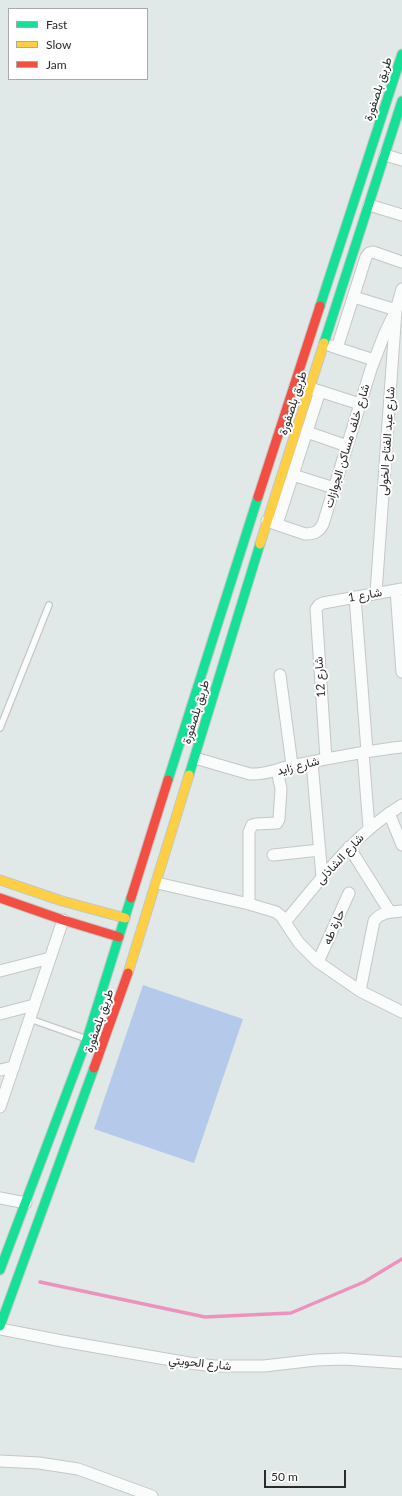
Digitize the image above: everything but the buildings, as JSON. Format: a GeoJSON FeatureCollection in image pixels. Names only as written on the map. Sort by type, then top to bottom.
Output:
{"type":"FeatureCollection","features":[{"type":"Feature","properties":{"kind":"main road","name":"طريق بلصفورة"},"geometry":{"type":"LineString","coordinates":[[0,1270],[87,1039],[197,687],[402,54]]}},
{"type":"Feature","properties":{"kind":"main road","name":"طريق بلصفورة"},"geometry":{"type":"LineString","coordinates":[[0,1327],[101,1051],[157,883],[251,571],[272,522],[315,390],[324,344],[401,106]]}},
{"type":"Feature","properties":{"kind":"main road"},"geometry":{"type":"LineString","coordinates":[[197,687],[214,692]]}},
{"type":"Feature","properties":{"kind":"main road"},"geometry":{"type":"LineString","coordinates":[[0,880],[29,891],[126,918]]}},
{"type":"Feature","properties":{"kind":"main road"},"geometry":{"type":"LineString","coordinates":[[23,907],[29,891]]}},
{"type":"Feature","properties":{"kind":"main road"},"geometry":{"type":"LineString","coordinates":[[0,898],[23,907],[119,937]]}},
{"type":"Feature","properties":{"kind":"street"},"geometry":{"type":"LineString","coordinates":[[385,155],[402,160]]}},
{"type":"Feature","properties":{"kind":"street"},"geometry":{"type":"LineString","coordinates":[[369,205],[402,215]]}},
{"type":"Feature","properties":{"kind":"street"},"geometry":{"type":"LineString","coordinates":[[337,348],[366,257],[369,253],[377,253],[402,262]]}},
{"type":"Feature","properties":{"kind":"street","name":"شارع عبد الفتاح الخولى"},"geometry":{"type":"LineString","coordinates":[[376,593],[396,310],[402,290]]}},
{"type":"Feature","properties":{"kind":"street"},"geometry":{"type":"LineString","coordinates":[[354,297],[396,310]]}},
{"type":"Feature","properties":{"kind":"street","name":"شارع خلف مساكن الجوازات"},"geometry":{"type":"LineString","coordinates":[[272,522],[306,534],[316,532],[323,524],[374,360],[396,310]]}},
{"type":"Feature","properties":{"kind":"street"},"geometry":{"type":"LineString","coordinates":[[324,344],[374,360]]}},
{"type":"Feature","properties":{"kind":"street"},"geometry":{"type":"LineString","coordinates":[[272,522],[293,475],[307,432],[315,390],[360,404]]}},
{"type":"Feature","properties":{"kind":"street"},"geometry":{"type":"LineString","coordinates":[[307,432],[347,446]]}},
{"type":"Feature","properties":{"kind":"street"},"geometry":{"type":"LineString","coordinates":[[293,475],[334,488]]}},
{"type":"Feature","properties":{"kind":"street"},"geometry":{"type":"LineString","coordinates":[[399,590],[402,672]]}},
{"type":"Feature","properties":{"kind":"street","name":"شارع 1"},"geometry":{"type":"LineString","coordinates":[[328,602],[399,590]]}},
{"type":"Feature","properties":{"kind":"street"},"geometry":{"type":"LineString","coordinates":[[355,597],[369,828]]}},
{"type":"Feature","properties":{"kind":"street","name":"شارع 12"},"geometry":{"type":"LineString","coordinates":[[326,759],[316,609],[319,605],[328,602]]}},
{"type":"Feature","properties":{"kind":"street"},"geometry":{"type":"LineString","coordinates":[[280,675],[292,766]]}},
{"type":"Feature","properties":{"kind":"street","name":"شارع زايد"},"geometry":{"type":"LineString","coordinates":[[195,758],[250,774],[259,774],[326,759],[402,747]]}},
{"type":"Feature","properties":{"kind":"street"},"geometry":{"type":"LineString","coordinates":[[312,762],[322,877]]}},
{"type":"Feature","properties":{"kind":"street"},"geometry":{"type":"LineString","coordinates":[[249,904],[248,832],[252,825],[276,823],[280,819],[281,789],[277,770]]}},
{"type":"Feature","properties":{"kind":"street","name":"شارع الشاذلى"},"geometry":{"type":"LineString","coordinates":[[285,922],[349,847],[369,828],[402,805]]}},
{"type":"Feature","properties":{"kind":"street"},"geometry":{"type":"LineString","coordinates":[[389,813],[402,845]]}},
{"type":"Feature","properties":{"kind":"street"},"geometry":{"type":"LineString","coordinates":[[349,847],[390,912]]}},
{"type":"Feature","properties":{"kind":"street"},"geometry":{"type":"LineString","coordinates":[[273,855],[320,850]]}},
{"type":"Feature","properties":{"kind":"street"},"geometry":{"type":"LineString","coordinates":[[157,883],[249,904],[276,912],[285,922],[299,943],[318,962],[360,991],[402,1012]]}},
{"type":"Feature","properties":{"kind":"street","name":"حارة طه"},"geometry":{"type":"LineString","coordinates":[[318,962],[349,893]]}},
{"type":"Feature","properties":{"kind":"street"},"geometry":{"type":"LineString","coordinates":[[360,991],[374,921],[377,916],[390,912],[402,911]]}},
{"type":"Feature","properties":{"kind":"street"},"geometry":{"type":"LineString","coordinates":[[0,1107],[63,920]]}},
{"type":"Feature","properties":{"kind":"street"},"geometry":{"type":"LineString","coordinates":[[0,972],[50,958]]}},
{"type":"Feature","properties":{"kind":"street"},"geometry":{"type":"LineString","coordinates":[[0,1014],[34,1005]]}},
{"type":"Feature","properties":{"kind":"street"},"geometry":{"type":"LineString","coordinates":[[0,1070],[14,1067]]}},
{"type":"Feature","properties":{"kind":"street"},"geometry":{"type":"LineString","coordinates":[[0,1198],[26,1203]]}},
{"type":"Feature","properties":{"kind":"street","name":"شارع الحويتي"},"geometry":{"type":"LineString","coordinates":[[0,1327],[69,1343],[214,1366],[264,1366],[316,1360],[344,1359],[402,1363]]}},
{"type":"Feature","properties":{"kind":"street"},"geometry":{"type":"LineString","coordinates":[[0,1461],[39,1463],[78,1469],[124,1490],[152,1496]]}},
{"type":"Feature","properties":{"kind":"lane"},"geometry":{"type":"LineString","coordinates":[[0,728],[49,605]]}},
{"type":"Feature","properties":{"kind":"lane"},"geometry":{"type":"LineString","coordinates":[[30,1019],[87,1039]]}},
{"type":"Feature","properties":{"kind":"shaded area"},"geometry":{"type":"Polygon","coordinates":[[[143,985],[243,1019],[194,1163],[94,1129],[143,985]]]}},
{"type":"Feature","properties":{"kind":"waterway"},"geometry":{"type":"LineString","coordinates":[[40,1282],[205,1317],[291,1313],[364,1282],[402,1259]]}},
{"type":"Feature","properties":{"kind":"traffic: fast"},"geometry":{"type":"LineString","coordinates":[[320,306],[402,54]]}},
{"type":"Feature","properties":{"kind":"traffic: fast"},"geometry":{"type":"LineString","coordinates":[[324,343],[402,101]]}},
{"type":"Feature","properties":{"kind":"traffic: fast"},"geometry":{"type":"LineString","coordinates":[[168,780],[258,497]]}},
{"type":"Feature","properties":{"kind":"traffic: fast"},"geometry":{"type":"LineString","coordinates":[[189,775],[260,544]]}},
{"type":"Feature","properties":{"kind":"traffic: fast"},"geometry":{"type":"LineString","coordinates":[[0,1270],[87,1039],[131,898]]}},
{"type":"Feature","properties":{"kind":"traffic: fast"},"geometry":{"type":"LineString","coordinates":[[0,1326],[94,1068]]}},
{"type":"Feature","properties":{"kind":"traffic: slow"},"geometry":{"type":"LineString","coordinates":[[260,544],[324,343]]}},
{"type":"Feature","properties":{"kind":"traffic: slow"},"geometry":{"type":"LineString","coordinates":[[128,973],[189,775]]}},
{"type":"Feature","properties":{"kind":"traffic: slow"},"geometry":{"type":"LineString","coordinates":[[0,880],[62,901],[125,918]]}},
{"type":"Feature","properties":{"kind":"traffic: jam"},"geometry":{"type":"LineString","coordinates":[[258,497],[320,306]]}},
{"type":"Feature","properties":{"kind":"traffic: jam"},"geometry":{"type":"LineString","coordinates":[[131,898],[168,780]]}},
{"type":"Feature","properties":{"kind":"traffic: jam"},"geometry":{"type":"LineString","coordinates":[[0,898],[63,920],[119,937]]}},
{"type":"Feature","properties":{"kind":"traffic: jam"},"geometry":{"type":"LineString","coordinates":[[94,1068],[128,973]]}}]}
